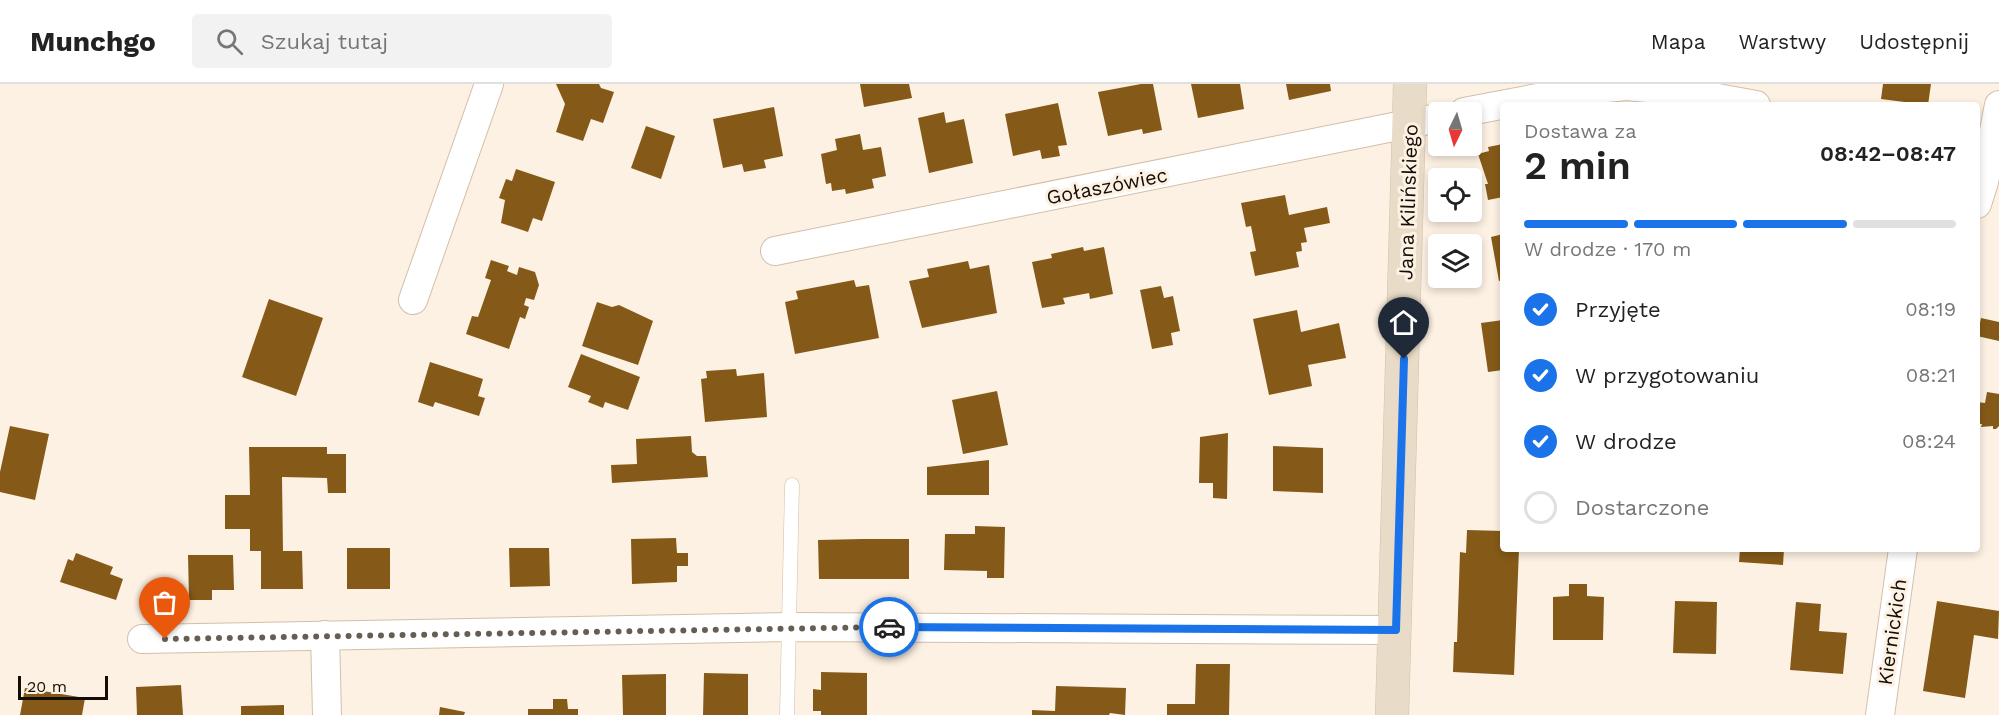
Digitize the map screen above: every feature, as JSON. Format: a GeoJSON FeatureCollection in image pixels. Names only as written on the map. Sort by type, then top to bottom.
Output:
{"type":"FeatureCollection","features":[{"type":"Feature","properties":{"kind":"street"},"geometry":{"type":"LineString","coordinates":[[413,300],[489,84]]}},
{"type":"Feature","properties":{"kind":"street","name":"Jana Kilińskiego"},"geometry":{"type":"LineString","coordinates":[[1392,715],[1425,120],[1410,84]]}},
{"type":"Feature","properties":{"kind":"street"},"geometry":{"type":"LineString","coordinates":[[1516,102],[1574,91],[1627,86],[1678,91],[1739,102]]}},
{"type":"Feature","properties":{"kind":"street"},"geometry":{"type":"LineString","coordinates":[[1482,109],[1500,105]]}},
{"type":"Feature","properties":{"kind":"street"},"geometry":{"type":"LineString","coordinates":[[1984,188],[1999,105]]}},
{"type":"Feature","properties":{"kind":"street","name":"Gołaszówiec"},"geometry":{"type":"LineString","coordinates":[[775,251],[1425,120]]}},
{"type":"Feature","properties":{"kind":"street","name":"Kiernickich"},"geometry":{"type":"LineString","coordinates":[[1880,715],[1903,552]]}},
{"type":"Feature","properties":{"kind":"street"},"geometry":{"type":"LineString","coordinates":[[142,639],[789,627],[1396,630]]}},
{"type":"Feature","properties":{"kind":"street"},"geometry":{"type":"LineString","coordinates":[[326,635],[327,715]]}},
{"type":"Feature","properties":{"kind":"lane"},"geometry":{"type":"LineString","coordinates":[[787,715],[792,485]]}},
{"type":"Feature","properties":{"kind":"building"},"geometry":{"type":"Polygon","coordinates":[[[556,84],[599,84],[601,88],[614,92],[603,123],[591,119],[583,141],[556,132],[565,104],[556,84]]]}},
{"type":"Feature","properties":{"kind":"building"},"geometry":{"type":"Polygon","coordinates":[[[860,84],[909,84],[912,98],[864,107],[860,84]]]}},
{"type":"Feature","properties":{"kind":"building"},"geometry":{"type":"Polygon","coordinates":[[[1153,84],[1162,130],[1143,134],[1142,129],[1108,136],[1098,92],[1153,84]]]}},
{"type":"Feature","properties":{"kind":"building"},"geometry":{"type":"Polygon","coordinates":[[[1191,84],[1240,84],[1244,109],[1198,118],[1191,84]]]}},
{"type":"Feature","properties":{"kind":"building"},"geometry":{"type":"Polygon","coordinates":[[[1286,84],[1330,84],[1331,91],[1289,100],[1286,84]]]}},
{"type":"Feature","properties":{"kind":"building"},"geometry":{"type":"Polygon","coordinates":[[[1883,84],[1931,84],[1928,102],[1881,99],[1883,84]]]}},
{"type":"Feature","properties":{"kind":"building"},"geometry":{"type":"Polygon","coordinates":[[[1058,103],[1067,145],[1058,146],[1060,156],[1042,159],[1040,150],[1013,156],[1005,114],[1058,103]]]}},
{"type":"Feature","properties":{"kind":"building"},"geometry":{"type":"Polygon","coordinates":[[[774,107],[783,156],[764,160],[766,168],[744,172],[742,164],[723,168],[713,119],[774,107]]]}},
{"type":"Feature","properties":{"kind":"building"},"geometry":{"type":"Polygon","coordinates":[[[944,112],[946,123],[964,119],[973,163],[929,173],[918,118],[944,112]]]}},
{"type":"Feature","properties":{"kind":"building"},"geometry":{"type":"Polygon","coordinates":[[[646,126],[675,136],[661,179],[631,168],[646,126]]]}},
{"type":"Feature","properties":{"kind":"building"},"geometry":{"type":"Polygon","coordinates":[[[860,134],[863,150],[881,147],[886,176],[872,179],[874,188],[846,194],[845,189],[832,191],[831,183],[826,184],[821,154],[837,150],[835,139],[860,134]]]}},
{"type":"Feature","properties":{"kind":"building"},"geometry":{"type":"Polygon","coordinates":[[[1500,145],[1500,198],[1488,200],[1485,184],[1488,184],[1479,156],[1489,151],[1488,147],[1500,145]]]}},
{"type":"Feature","properties":{"kind":"building"},"geometry":{"type":"Polygon","coordinates":[[[516,169],[555,182],[542,221],[533,218],[528,232],[501,223],[505,200],[499,198],[506,179],[512,181],[516,169]]]}},
{"type":"Feature","properties":{"kind":"building"},"geometry":{"type":"Polygon","coordinates":[[[1285,195],[1289,215],[1327,207],[1330,223],[1304,228],[1307,242],[1301,243],[1302,251],[1296,252],[1299,267],[1255,276],[1250,252],[1256,251],[1251,226],[1246,227],[1241,203],[1285,195]]]}},
{"type":"Feature","properties":{"kind":"building"},"geometry":{"type":"Polygon","coordinates":[[[1500,235],[1499,281],[1491,237],[1500,235]]]}},
{"type":"Feature","properties":{"kind":"building"},"geometry":{"type":"Polygon","coordinates":[[[1083,247],[1084,251],[1104,247],[1113,294],[1090,299],[1089,293],[1063,298],[1065,304],[1042,308],[1032,262],[1052,258],[1051,254],[1083,247]]]}},
{"type":"Feature","properties":{"kind":"building"},"geometry":{"type":"Polygon","coordinates":[[[491,260],[509,266],[507,271],[517,275],[519,267],[535,272],[539,285],[534,300],[526,298],[524,305],[529,307],[525,319],[520,317],[509,349],[466,334],[472,316],[478,317],[491,280],[485,278],[491,260]]]}},
{"type":"Feature","properties":{"kind":"building"},"geometry":{"type":"Polygon","coordinates":[[[968,261],[970,269],[989,265],[997,313],[922,328],[909,281],[929,277],[927,269],[968,261]]]}},
{"type":"Feature","properties":{"kind":"building"},"geometry":{"type":"Polygon","coordinates":[[[854,280],[856,287],[869,285],[879,338],[795,354],[785,302],[798,299],[796,291],[854,280]]]}},
{"type":"Feature","properties":{"kind":"building"},"geometry":{"type":"Polygon","coordinates":[[[1161,286],[1164,298],[1173,296],[1180,331],[1171,333],[1173,345],[1152,349],[1140,290],[1161,286]]]}},
{"type":"Feature","properties":{"kind":"building"},"geometry":{"type":"Polygon","coordinates":[[[269,299],[323,318],[296,396],[242,377],[269,299]]]}},
{"type":"Feature","properties":{"kind":"building"},"geometry":{"type":"Polygon","coordinates":[[[597,302],[612,307],[619,305],[653,321],[638,365],[582,346],[597,302]]]}},
{"type":"Feature","properties":{"kind":"building"},"geometry":{"type":"Polygon","coordinates":[[[1297,310],[1301,332],[1339,323],[1346,358],[1308,365],[1312,386],[1269,395],[1253,319],[1297,310]]]}},
{"type":"Feature","properties":{"kind":"building"},"geometry":{"type":"Polygon","coordinates":[[[1981,318],[1999,322],[1999,341],[1980,337],[1981,318]]]}},
{"type":"Feature","properties":{"kind":"building"},"geometry":{"type":"Polygon","coordinates":[[[1500,320],[1500,370],[1488,372],[1481,323],[1500,320]]]}},
{"type":"Feature","properties":{"kind":"building"},"geometry":{"type":"Polygon","coordinates":[[[581,354],[640,377],[628,410],[605,402],[603,408],[588,402],[591,396],[568,387],[581,354]]]}},
{"type":"Feature","properties":{"kind":"building"},"geometry":{"type":"Polygon","coordinates":[[[430,362],[483,379],[478,396],[485,398],[479,416],[435,402],[433,407],[418,402],[430,362]]]}},
{"type":"Feature","properties":{"kind":"building"},"geometry":{"type":"Polygon","coordinates":[[[736,369],[737,376],[764,373],[767,417],[705,422],[701,379],[707,378],[706,371],[736,369]]]}},
{"type":"Feature","properties":{"kind":"building"},"geometry":{"type":"Polygon","coordinates":[[[997,391],[1008,445],[963,454],[952,400],[997,391]]]}},
{"type":"Feature","properties":{"kind":"building"},"geometry":{"type":"Polygon","coordinates":[[[1987,392],[1999,394],[1999,426],[1996,429],[1993,429],[1993,426],[1981,427],[1980,402],[1985,403],[1987,392]]]}},
{"type":"Feature","properties":{"kind":"building"},"geometry":{"type":"Polygon","coordinates":[[[10,426],[49,434],[35,500],[0,492],[0,472],[10,426]]]}},
{"type":"Feature","properties":{"kind":"building"},"geometry":{"type":"Polygon","coordinates":[[[1228,433],[1227,499],[1213,498],[1213,483],[1199,483],[1200,437],[1228,433]]]}},
{"type":"Feature","properties":{"kind":"building"},"geometry":{"type":"Polygon","coordinates":[[[691,436],[692,452],[697,456],[706,456],[708,477],[612,483],[611,465],[637,464],[636,439],[691,436]]]}},
{"type":"Feature","properties":{"kind":"building"},"geometry":{"type":"Polygon","coordinates":[[[1273,446],[1323,448],[1323,493],[1273,491],[1273,446]]]}},
{"type":"Feature","properties":{"kind":"building"},"geometry":{"type":"Polygon","coordinates":[[[249,447],[327,447],[327,454],[346,454],[346,493],[328,493],[327,478],[282,477],[283,551],[302,551],[303,589],[261,589],[261,551],[250,551],[250,529],[225,529],[225,495],[250,495],[249,447]]]}},
{"type":"Feature","properties":{"kind":"building"},"geometry":{"type":"Polygon","coordinates":[[[989,460],[989,495],[927,495],[927,467],[989,460]]]}},
{"type":"Feature","properties":{"kind":"building"},"geometry":{"type":"Polygon","coordinates":[[[975,526],[1005,527],[1004,578],[987,578],[987,571],[944,570],[945,534],[975,534],[975,526]]]}},
{"type":"Feature","properties":{"kind":"building"},"geometry":{"type":"Polygon","coordinates":[[[1467,530],[1500,531],[1500,552],[1519,552],[1514,675],[1453,672],[1454,642],[1457,642],[1460,552],[1466,553],[1467,530]]]}},
{"type":"Feature","properties":{"kind":"building"},"geometry":{"type":"Polygon","coordinates":[[[676,538],[677,553],[688,553],[688,566],[677,566],[677,582],[632,584],[631,539],[676,538]]]}},
{"type":"Feature","properties":{"kind":"building"},"geometry":{"type":"Polygon","coordinates":[[[909,539],[909,579],[819,579],[818,540],[909,539]]]}},
{"type":"Feature","properties":{"kind":"building"},"geometry":{"type":"Polygon","coordinates":[[[347,548],[390,548],[390,589],[347,589],[347,548]]]}},
{"type":"Feature","properties":{"kind":"building"},"geometry":{"type":"Polygon","coordinates":[[[509,548],[549,548],[550,586],[510,587],[509,548]]]}},
{"type":"Feature","properties":{"kind":"building"},"geometry":{"type":"Polygon","coordinates":[[[1740,552],[1784,552],[1783,565],[1739,562],[1740,552]]]}},
{"type":"Feature","properties":{"kind":"building"},"geometry":{"type":"Polygon","coordinates":[[[76,553],[113,567],[110,574],[123,579],[116,600],[60,582],[68,559],[73,561],[76,553]]]}},
{"type":"Feature","properties":{"kind":"building"},"geometry":{"type":"Polygon","coordinates":[[[188,555],[233,555],[234,590],[212,590],[212,600],[189,600],[188,555]]]}},
{"type":"Feature","properties":{"kind":"building"},"geometry":{"type":"Polygon","coordinates":[[[1569,584],[1587,584],[1587,596],[1604,597],[1603,640],[1553,640],[1553,597],[1569,596],[1569,584]]]}},
{"type":"Feature","properties":{"kind":"building"},"geometry":{"type":"Polygon","coordinates":[[[1675,601],[1717,602],[1716,654],[1673,653],[1675,601]]]}},
{"type":"Feature","properties":{"kind":"building"},"geometry":{"type":"Polygon","coordinates":[[[1937,601],[1999,611],[1998,639],[1974,635],[1965,698],[1923,691],[1937,601]]]}},
{"type":"Feature","properties":{"kind":"building"},"geometry":{"type":"Polygon","coordinates":[[[1796,602],[1821,604],[1819,631],[1847,633],[1843,674],[1790,670],[1796,602]]]}},
{"type":"Feature","properties":{"kind":"building"},"geometry":{"type":"Polygon","coordinates":[[[1196,664],[1230,664],[1229,715],[1167,715],[1167,704],[1195,704],[1196,664]]]}},
{"type":"Feature","properties":{"kind":"building"},"geometry":{"type":"Polygon","coordinates":[[[821,672],[867,673],[867,715],[821,715],[821,711],[813,711],[813,689],[821,690],[821,672]]]}},
{"type":"Feature","properties":{"kind":"building"},"geometry":{"type":"Polygon","coordinates":[[[704,673],[748,674],[748,715],[703,715],[704,673]]]}},
{"type":"Feature","properties":{"kind":"building"},"geometry":{"type":"Polygon","coordinates":[[[666,674],[666,715],[623,715],[622,675],[666,674]]]}},
{"type":"Feature","properties":{"kind":"building"},"geometry":{"type":"Polygon","coordinates":[[[181,685],[183,715],[137,715],[136,687],[181,685]]]}},
{"type":"Feature","properties":{"kind":"building"},"geometry":{"type":"Polygon","coordinates":[[[1056,686],[1126,688],[1125,715],[1110,713],[1109,715],[1032,715],[1032,710],[1055,711],[1056,686]]]}},
{"type":"Feature","properties":{"kind":"building"},"geometry":{"type":"Polygon","coordinates":[[[25,688],[85,698],[82,715],[20,715],[25,688]]]}},
{"type":"Feature","properties":{"kind":"building"},"geometry":{"type":"Polygon","coordinates":[[[553,699],[567,699],[568,709],[578,709],[578,715],[528,715],[528,709],[553,709],[553,699]]]}},
{"type":"Feature","properties":{"kind":"building"},"geometry":{"type":"Polygon","coordinates":[[[284,705],[284,715],[241,715],[241,706],[284,705]]]}},
{"type":"Feature","properties":{"kind":"building"},"geometry":{"type":"Polygon","coordinates":[[[440,707],[465,712],[464,715],[439,715],[440,707]]]}},
{"type":"Feature","properties":{"kind":"way so far"},"geometry":{"type":"LineString","coordinates":[[165,639],[889,627]]}},
{"type":"Feature","properties":{"kind":"route"},"geometry":{"type":"LineString","coordinates":[[889,627],[1396,630],[1404,359]]}}]}
